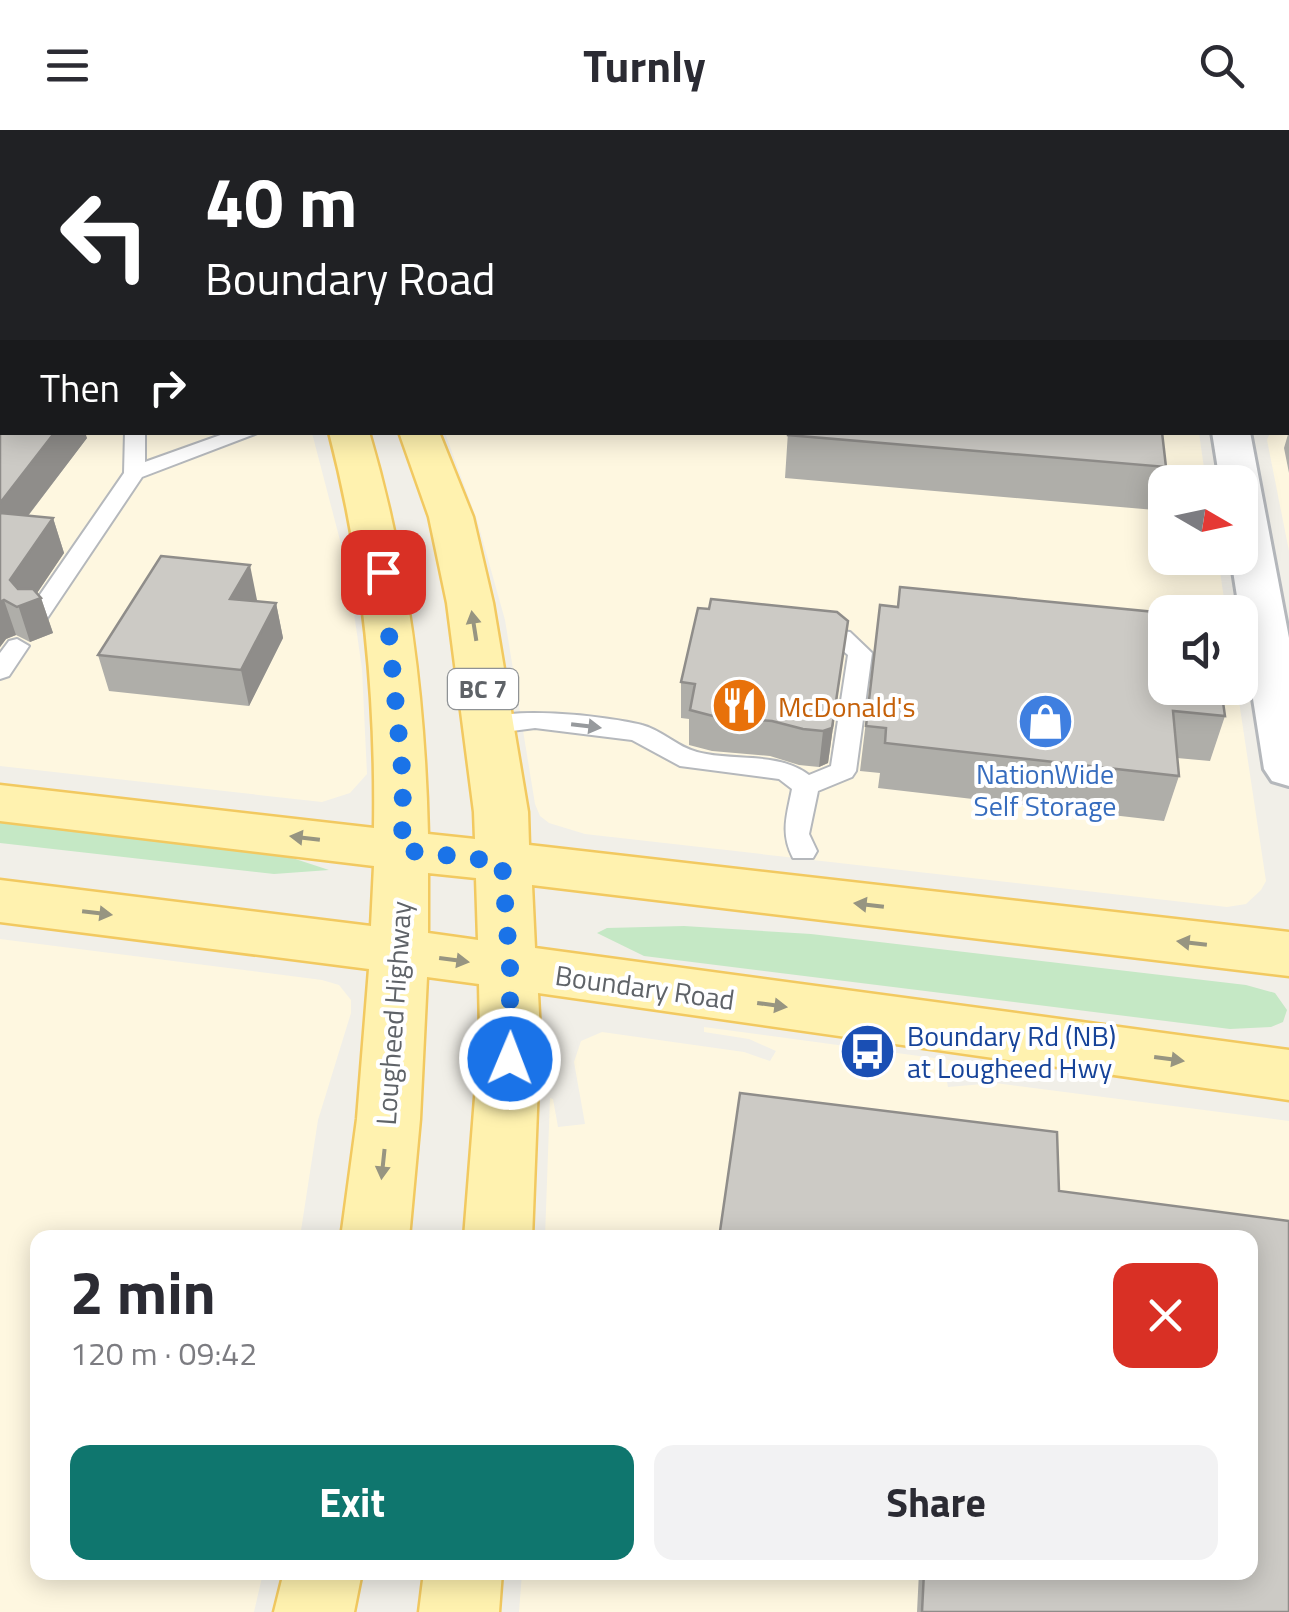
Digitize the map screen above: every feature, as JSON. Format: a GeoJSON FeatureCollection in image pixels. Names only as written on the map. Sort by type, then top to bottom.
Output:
{"type":"FeatureCollection","features":[{"type":"Feature","properties":{"kind":"main road","name":"Lougheed Highway"},"geometry":{"type":"LineString","coordinates":[[350,435],[365,484],[388,602],[403,779],[396,1032],[376,1230]]}},
{"type":"Feature","properties":{"kind":"main road","name":"BC 7"},"geometry":{"type":"LineString","coordinates":[[420,435],[451,517],[470,603],[501,812],[510,968],[510,1059],[499,1230]]}},
{"type":"Feature","properties":{"kind":"main road"},"geometry":{"type":"LineString","coordinates":[[0,803],[1289,954]]}},
{"type":"Feature","properties":{"kind":"main road","name":"Boundary Road"},"geometry":{"type":"LineString","coordinates":[[0,901],[1289,1075]]}},
{"type":"Feature","properties":{"kind":"main road"},"geometry":{"type":"LineString","coordinates":[[314,1612],[320,1580]]}},
{"type":"Feature","properties":{"kind":"main road"},"geometry":{"type":"LineString","coordinates":[[458,1612],[463,1580]]}},
{"type":"Feature","properties":{"kind":"street"},"geometry":{"type":"LineString","coordinates":[[1232,435],[1237,465]]}},
{"type":"Feature","properties":{"kind":"street"},"geometry":{"type":"LineString","coordinates":[[1256,575],[1289,769]]}},
{"type":"Feature","properties":{"kind":"lane"},"geometry":{"type":"LineString","coordinates":[[38,615],[134,473],[135,435]]}},
{"type":"Feature","properties":{"kind":"lane"},"geometry":{"type":"LineString","coordinates":[[134,473],[242,435]]}},
{"type":"Feature","properties":{"kind":"lane"},"geometry":{"type":"LineString","coordinates":[[786,631],[842,637],[860,653],[844,771],[806,786]]}},
{"type":"Feature","properties":{"kind":"lane"},"geometry":{"type":"LineString","coordinates":[[0,671],[17,646]]}},
{"type":"Feature","properties":{"kind":"lane"},"geometry":{"type":"LineString","coordinates":[[489,726],[535,720],[638,732],[688,760],[786,771],[806,786]]}},
{"type":"Feature","properties":{"kind":"lane"},"geometry":{"type":"LineString","coordinates":[[803,850],[796,834],[806,786]]}},
{"type":"Feature","properties":{"kind":"shaded area"},"geometry":{"type":"Polygon","coordinates":[[[0,435],[313,435],[348,571],[362,669],[367,774],[350,793],[322,802],[0,766],[0,435]]]}},
{"type":"Feature","properties":{"kind":"shaded area"},"geometry":{"type":"Polygon","coordinates":[[[446,435],[1199,435],[1204,465],[1148,465],[1148,575],[1221,575],[1223,595],[1148,595],[1148,705],[1240,705],[1266,881],[1246,904],[1227,907],[585,834],[549,823],[540,816],[535,804],[505,620],[477,520],[446,435]]]}},
{"type":"Feature","properties":{"kind":"shaded area"},"geometry":{"type":"Polygon","coordinates":[[[1269,435],[1289,435],[1289,551],[1269,435]]]}},
{"type":"Feature","properties":{"kind":"shaded area"},"geometry":{"type":"Polygon","coordinates":[[[0,939],[339,985],[351,1000],[351,1013],[318,1120],[301,1230],[30,1230],[30,1580],[261,1580],[254,1612],[0,1612],[0,939]]]}},
{"type":"Feature","properties":{"kind":"shaded area"},"geometry":{"type":"Polygon","coordinates":[[[704,1027],[1008,1068],[945,1072],[948,1087],[995,1083],[1289,1121],[1289,1612],[519,1612],[521,1580],[1258,1580],[1258,1230],[545,1230],[550,1098],[558,1127],[585,1124],[574,1062],[581,1041],[602,1032],[744,1052],[770,1061],[776,1051],[749,1039],[704,1032],[704,1027]]]}},
{"type":"Feature","properties":{"kind":"green space"},"geometry":{"type":"Polygon","coordinates":[[[0,820],[277,853],[329,870],[274,874],[0,843],[0,820]]]}},
{"type":"Feature","properties":{"kind":"green space"},"geometry":{"type":"Polygon","coordinates":[[[684,926],[811,934],[1246,985],[1275,993],[1287,1010],[1283,1022],[1271,1027],[1230,1029],[644,956],[597,933],[607,928],[684,926]]]}},
{"type":"Feature","properties":{"kind":"building"},"geometry":{"type":"Polygon","coordinates":[[[0,435],[53,435],[0,503],[0,435]]]}},
{"type":"Feature","properties":{"kind":"building"},"geometry":{"type":"Polygon","coordinates":[[[788,435],[1162,435],[1166,465],[1148,465],[788,435]]]}},
{"type":"Feature","properties":{"kind":"building"},"geometry":{"type":"Polygon","coordinates":[[[0,513],[53,518],[10,580],[18,589],[33,589],[41,598],[17,607],[4,600],[0,602],[0,513]]]}},
{"type":"Feature","properties":{"kind":"building"},"geometry":{"type":"Polygon","coordinates":[[[161,556],[250,565],[230,599],[276,603],[241,670],[98,655],[161,556]]]}},
{"type":"Feature","properties":{"kind":"building","name":"NationWide Self Storage"},"geometry":{"type":"Polygon","coordinates":[[[900,587],[1148,611],[1148,705],[1223,705],[1225,716],[1173,711],[1179,776],[885,743],[886,728],[866,726],[880,605],[898,607],[900,587]]]}},
{"type":"Feature","properties":{"kind":"building"},"geometry":{"type":"Polygon","coordinates":[[[711,599],[837,612],[848,621],[832,728],[803,729],[690,710],[695,684],[681,682],[698,608],[709,609],[711,599]]]}},
{"type":"Feature","properties":{"kind":"building"},"geometry":{"type":"Polygon","coordinates":[[[740,1093],[1057,1132],[1059,1191],[1289,1221],[1289,1612],[922,1612],[924,1580],[1258,1580],[1258,1230],[720,1230],[740,1093]]]}},
{"type":"Feature","properties":{"kind":"place","name":"McDonald's"},"geometry":{"type":"Point","coordinates":[739,706]}},
{"type":"Feature","properties":{"kind":"place","name":"NationWide Self Storage"},"geometry":{"type":"Point","coordinates":[1045,722]}},
{"type":"Feature","properties":{"kind":"place","name":"Boundary Rd (NB) at Lougheed Hwy"},"geometry":{"type":"Point","coordinates":[868,1051]}},
{"type":"Feature","properties":{"kind":"route"},"geometry":{"type":"LineString","coordinates":[[383,572],[403,779],[402,850],[502,862],[510,968],[510,1059]]}}]}
